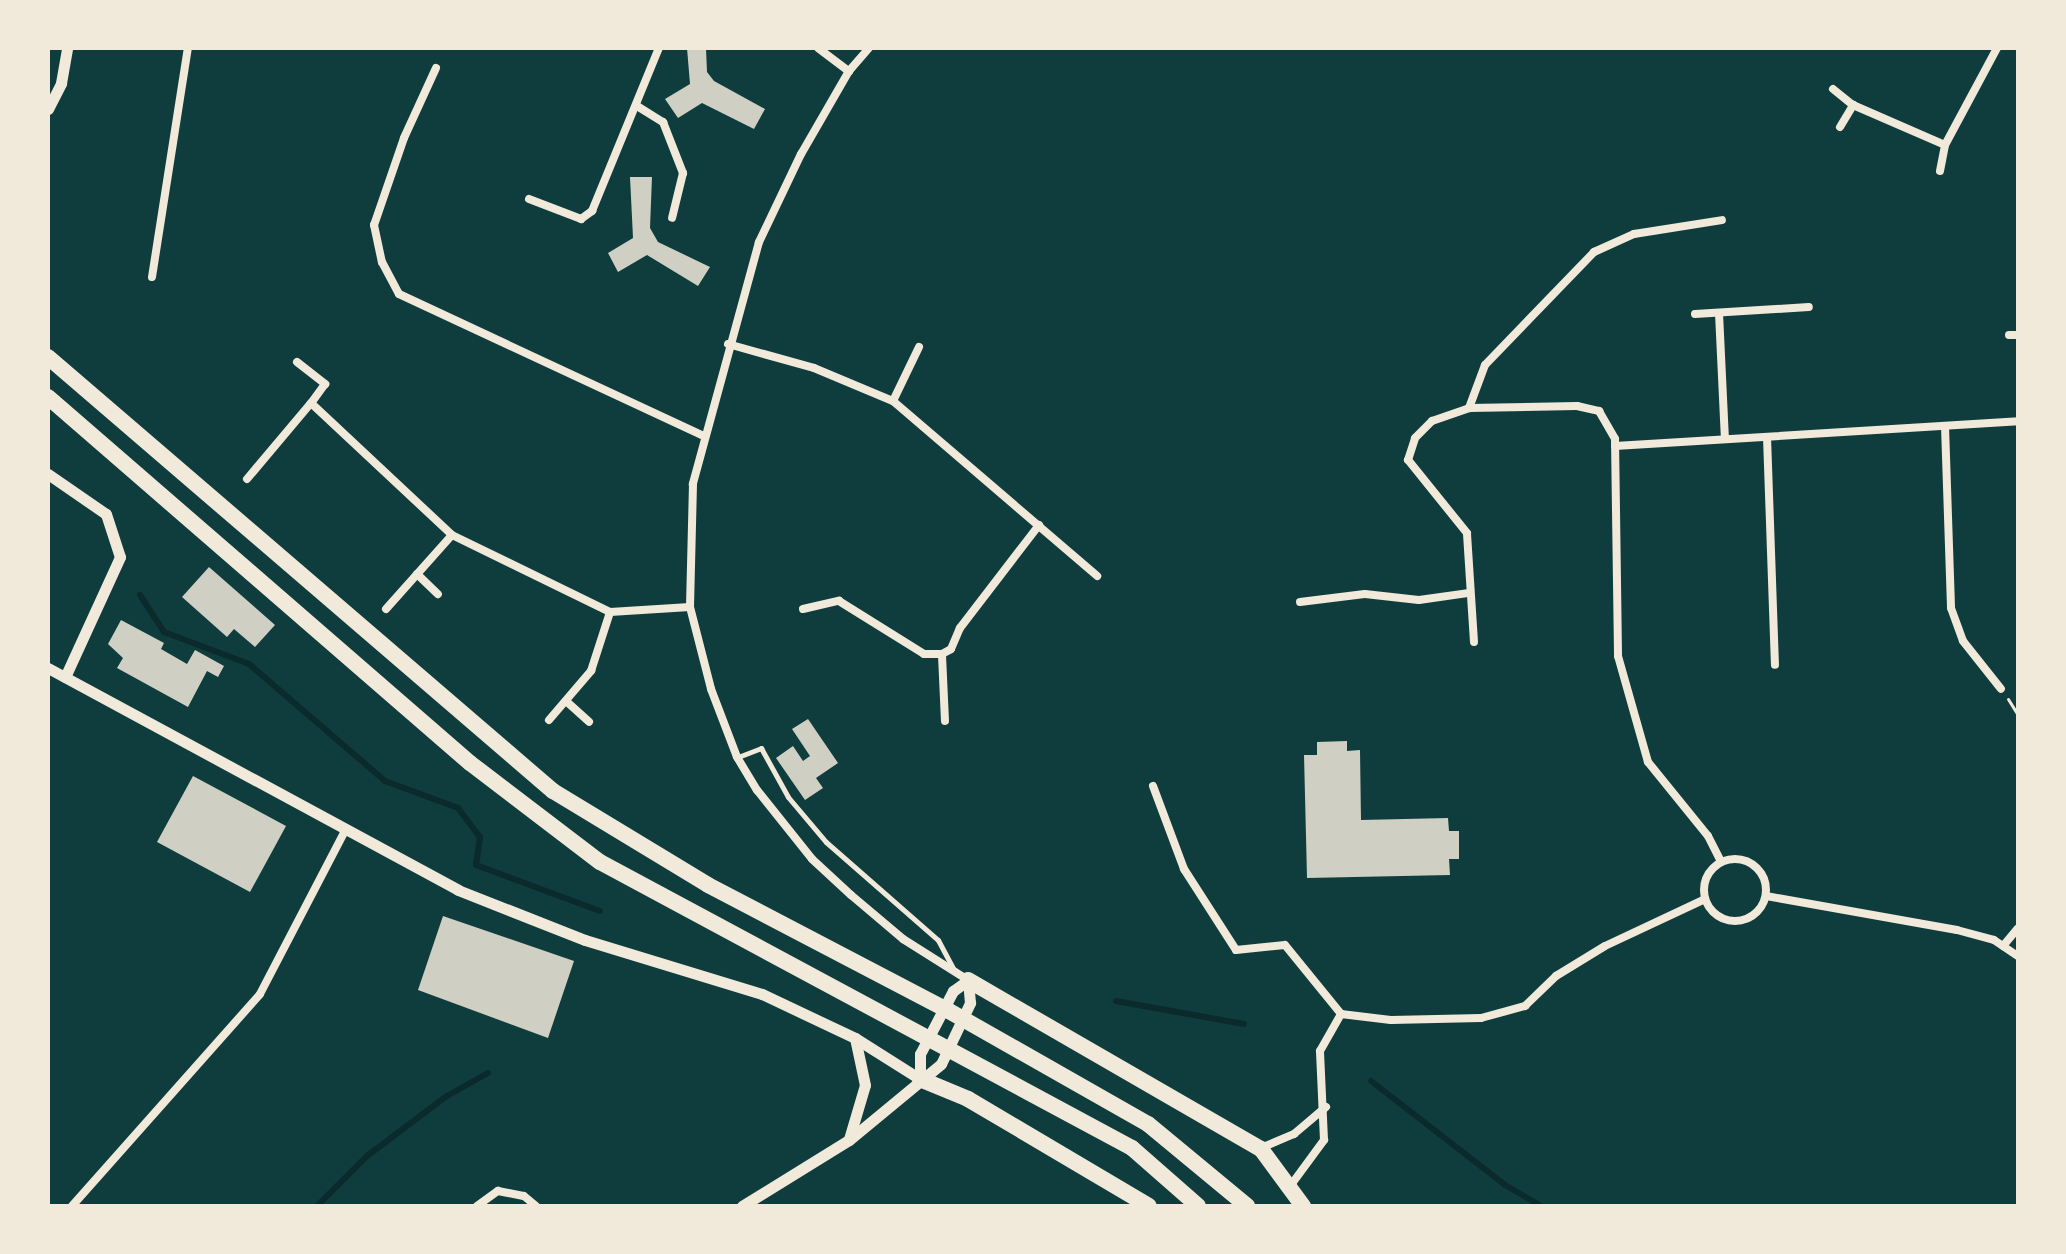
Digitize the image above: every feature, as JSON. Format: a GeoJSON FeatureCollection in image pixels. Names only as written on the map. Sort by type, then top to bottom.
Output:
{"type":"FeatureCollection","features":[{"type":"Feature","properties":{"kind":"highway"},"geometry":{"type":"LineString","coordinates":[[48,357],[553,791],[708,885],[949,1011],[1148,1124],[1247,1206]]}},
{"type":"Feature","properties":{"kind":"highway"},"geometry":{"type":"LineString","coordinates":[[48,397],[481,772],[600,862],[690,913],[931,1036],[1132,1148],[1198,1206]]}},
{"type":"Feature","properties":{"kind":"highway"},"geometry":{"type":"LineString","coordinates":[[962,977],[1261,1149],[1291,1185],[1303,1206]]}},
{"type":"Feature","properties":{"kind":"highway"},"geometry":{"type":"LineString","coordinates":[[920,1079],[968,1099],[1149,1206]]}},
{"type":"Feature","properties":{"kind":"street"},"geometry":{"type":"LineString","coordinates":[[48,109],[61,83],[67,48]]}},
{"type":"Feature","properties":{"kind":"street"},"geometry":{"type":"LineString","coordinates":[[152,277],[188,48]]}},
{"type":"Feature","properties":{"kind":"street"},"geometry":{"type":"LineString","coordinates":[[529,199],[581,219],[592,211],[609,159],[637,106],[659,48]]}},
{"type":"Feature","properties":{"kind":"street"},"geometry":{"type":"LineString","coordinates":[[818,48],[849,71]]}},
{"type":"Feature","properties":{"kind":"street"},"geometry":{"type":"LineString","coordinates":[[742,1206],[849,1140],[941,1064],[970,1003],[962,977],[903,939],[812,859],[737,757],[699,655],[690,607],[688,525],[703,436],[759,242],[801,154],[849,71],[869,48]]}},
{"type":"Feature","properties":{"kind":"street"},"geometry":{"type":"LineString","coordinates":[[1940,171],[1945,145],[1997,48]]}},
{"type":"Feature","properties":{"kind":"street"},"geometry":{"type":"LineString","coordinates":[[436,68],[404,138],[374,225],[382,262],[399,294],[703,436]]}},
{"type":"Feature","properties":{"kind":"street"},"geometry":{"type":"LineString","coordinates":[[1833,89],[1853,105],[1945,145]]}},
{"type":"Feature","properties":{"kind":"street"},"geometry":{"type":"LineString","coordinates":[[1840,127],[1853,105]]}},
{"type":"Feature","properties":{"kind":"street"},"geometry":{"type":"LineString","coordinates":[[637,106],[663,122],[683,173],[672,218]]}},
{"type":"Feature","properties":{"kind":"street"},"geometry":{"type":"LineString","coordinates":[[1469,408],[1485,365],[1594,252],[1634,234],[1722,220]]}},
{"type":"Feature","properties":{"kind":"street"},"geometry":{"type":"LineString","coordinates":[[1695,314],[1809,307]]}},
{"type":"Feature","properties":{"kind":"street"},"geometry":{"type":"LineString","coordinates":[[1719,313],[1725,439]]}},
{"type":"Feature","properties":{"kind":"street"},"geometry":{"type":"LineString","coordinates":[[728,344],[814,368],[893,401],[1097,576]]}},
{"type":"Feature","properties":{"kind":"street"},"geometry":{"type":"LineString","coordinates":[[893,401],[919,347]]}},
{"type":"Feature","properties":{"kind":"street"},"geometry":{"type":"LineString","coordinates":[[247,479],[325,384],[297,362]]}},
{"type":"Feature","properties":{"kind":"street"},"geometry":{"type":"LineString","coordinates":[[311,403],[452,535],[610,612],[690,607]]}},
{"type":"Feature","properties":{"kind":"street"},"geometry":{"type":"LineString","coordinates":[[1474,642],[1468,593],[1467,533],[1408,460],[1415,438],[1432,421],[1469,408],[1577,406],[1599,411],[1615,446],[1618,656],[1648,762],[1708,836],[1721,862]]}},
{"type":"Feature","properties":{"kind":"street"},"geometry":{"type":"LineString","coordinates":[[1615,446],[2018,421]]}},
{"type":"Feature","properties":{"kind":"street"},"geometry":{"type":"LineString","coordinates":[[1945,426],[1951,608],[1963,641],[2001,689]]}},
{"type":"Feature","properties":{"kind":"street"},"geometry":{"type":"LineString","coordinates":[[1767,437],[1775,665]]}},
{"type":"Feature","properties":{"kind":"street"},"geometry":{"type":"LineString","coordinates":[[48,474],[106,514],[120,557],[65,677]]}},
{"type":"Feature","properties":{"kind":"street"},"geometry":{"type":"LineString","coordinates":[[803,609],[839,601],[924,654],[942,654],[951,649],[960,628],[1039,525]]}},
{"type":"Feature","properties":{"kind":"street"},"geometry":{"type":"LineString","coordinates":[[386,609],[452,535]]}},
{"type":"Feature","properties":{"kind":"street"},"geometry":{"type":"LineString","coordinates":[[417,574],[438,594]]}},
{"type":"Feature","properties":{"kind":"street"},"geometry":{"type":"LineString","coordinates":[[1300,602],[1365,594],[1419,600],[1468,593]]}},
{"type":"Feature","properties":{"kind":"street"},"geometry":{"type":"LineString","coordinates":[[549,720],[591,671],[610,612]]}},
{"type":"Feature","properties":{"kind":"street"},"geometry":{"type":"LineString","coordinates":[[942,654],[945,721]]}},
{"type":"Feature","properties":{"kind":"street"},"geometry":{"type":"LineString","coordinates":[[48,668],[458,890],[585,940],[762,994],[855,1038],[920,1079]]}},
{"type":"Feature","properties":{"kind":"street"},"geometry":{"type":"LineString","coordinates":[[566,701],[589,722]]}},
{"type":"Feature","properties":{"kind":"street"},"geometry":{"type":"LineString","coordinates":[[1153,786],[1184,869],[1236,950],[1285,945],[1341,1014],[1391,1020],[1481,1018],[1525,1006],[1556,976],[1605,946],[1703,900]]}},
{"type":"Feature","properties":{"kind":"street"},"geometry":{"type":"LineString","coordinates":[[72,1206],[260,994],[345,831]]}},
{"type":"Feature","properties":{"kind":"street"},"geometry":{"type":"LineString","coordinates":[[1738,858],[1753,864],[1763,875],[1766,896],[1762,907],[1740,923],[1714,914],[1703,900],[1708,873],[1721,862],[1738,858]]}},
{"type":"Feature","properties":{"kind":"street"},"geometry":{"type":"LineString","coordinates":[[1766,896],[1957,930],[2003,946],[2018,956]]}},
{"type":"Feature","properties":{"kind":"street"},"geometry":{"type":"LineString","coordinates":[[2003,946],[2018,928]]}},
{"type":"Feature","properties":{"kind":"street"},"geometry":{"type":"LineString","coordinates":[[920,1079],[920,1054],[962,977]]}},
{"type":"Feature","properties":{"kind":"street"},"geometry":{"type":"LineString","coordinates":[[1291,1185],[1324,1140],[1326,1107],[1320,1051],[1341,1014]]}},
{"type":"Feature","properties":{"kind":"street"},"geometry":{"type":"LineString","coordinates":[[849,1140],[865,1085],[855,1038]]}},
{"type":"Feature","properties":{"kind":"street"},"geometry":{"type":"LineString","coordinates":[[1261,1149],[1294,1134],[1326,1107]]}},
{"type":"Feature","properties":{"kind":"street"},"geometry":{"type":"LineString","coordinates":[[477,1206],[498,1191],[524,1196],[536,1206]]}},
{"type":"Feature","properties":{"kind":"lane"},"geometry":{"type":"LineString","coordinates":[[737,757],[761,748],[788,797],[826,842],[938,940],[962,977]]}},
{"type":"Feature","properties":{"kind":"path"},"geometry":{"type":"LineString","coordinates":[[2001,689],[2018,715]]}},
{"type":"Feature","properties":{"kind":"building"},"geometry":{"type":"Polygon","coordinates":[[[687,48],[706,48],[707,72],[714,81],[765,109],[754,129],[702,103],[678,118],[665,99],[690,84],[687,48]]]}},
{"type":"Feature","properties":{"kind":"building"},"geometry":{"type":"Polygon","coordinates":[[[630,177],[652,177],[650,228],[658,242],[710,267],[698,286],[647,255],[618,272],[608,253],[633,238],[630,177]]]}},
{"type":"Feature","properties":{"kind":"building"},"geometry":{"type":"Polygon","coordinates":[[[209,567],[275,625],[255,647],[234,629],[227,637],[182,597],[209,567]]]}},
{"type":"Feature","properties":{"kind":"building"},"geometry":{"type":"Polygon","coordinates":[[[121,620],[164,643],[161,649],[187,664],[195,650],[224,666],[218,677],[207,671],[188,707],[117,668],[123,658],[108,644],[121,620]]]}},
{"type":"Feature","properties":{"kind":"building"},"geometry":{"type":"Polygon","coordinates":[[[808,719],[838,763],[816,778],[823,788],[805,800],[776,758],[793,746],[803,761],[810,756],[792,729],[808,719]]]}},
{"type":"Feature","properties":{"kind":"building"},"geometry":{"type":"Polygon","coordinates":[[[1347,741],[1347,751],[1360,750],[1361,820],[1448,818],[1449,831],[1459,831],[1459,859],[1449,859],[1450,875],[1307,878],[1304,755],[1317,755],[1317,742],[1347,741]]]}},
{"type":"Feature","properties":{"kind":"building"},"geometry":{"type":"Polygon","coordinates":[[[193,776],[286,826],[250,892],[157,842],[193,776]]]}},
{"type":"Feature","properties":{"kind":"building"},"geometry":{"type":"Polygon","coordinates":[[[443,916],[574,961],[548,1038],[418,990],[443,916]]]}},
{"type":"Feature","properties":{"kind":"waterway"},"geometry":{"type":"LineString","coordinates":[[140,595],[164,632],[249,664],[385,781],[458,808],[480,837],[476,865],[600,911]]}},
{"type":"Feature","properties":{"kind":"waterway"},"geometry":{"type":"LineString","coordinates":[[1116,1001],[1244,1024]]}},
{"type":"Feature","properties":{"kind":"waterway"},"geometry":{"type":"LineString","coordinates":[[317,1206],[367,1156],[447,1096],[488,1073]]}},
{"type":"Feature","properties":{"kind":"waterway"},"geometry":{"type":"LineString","coordinates":[[1371,1081],[1505,1185],[1541,1206]]}}]}
